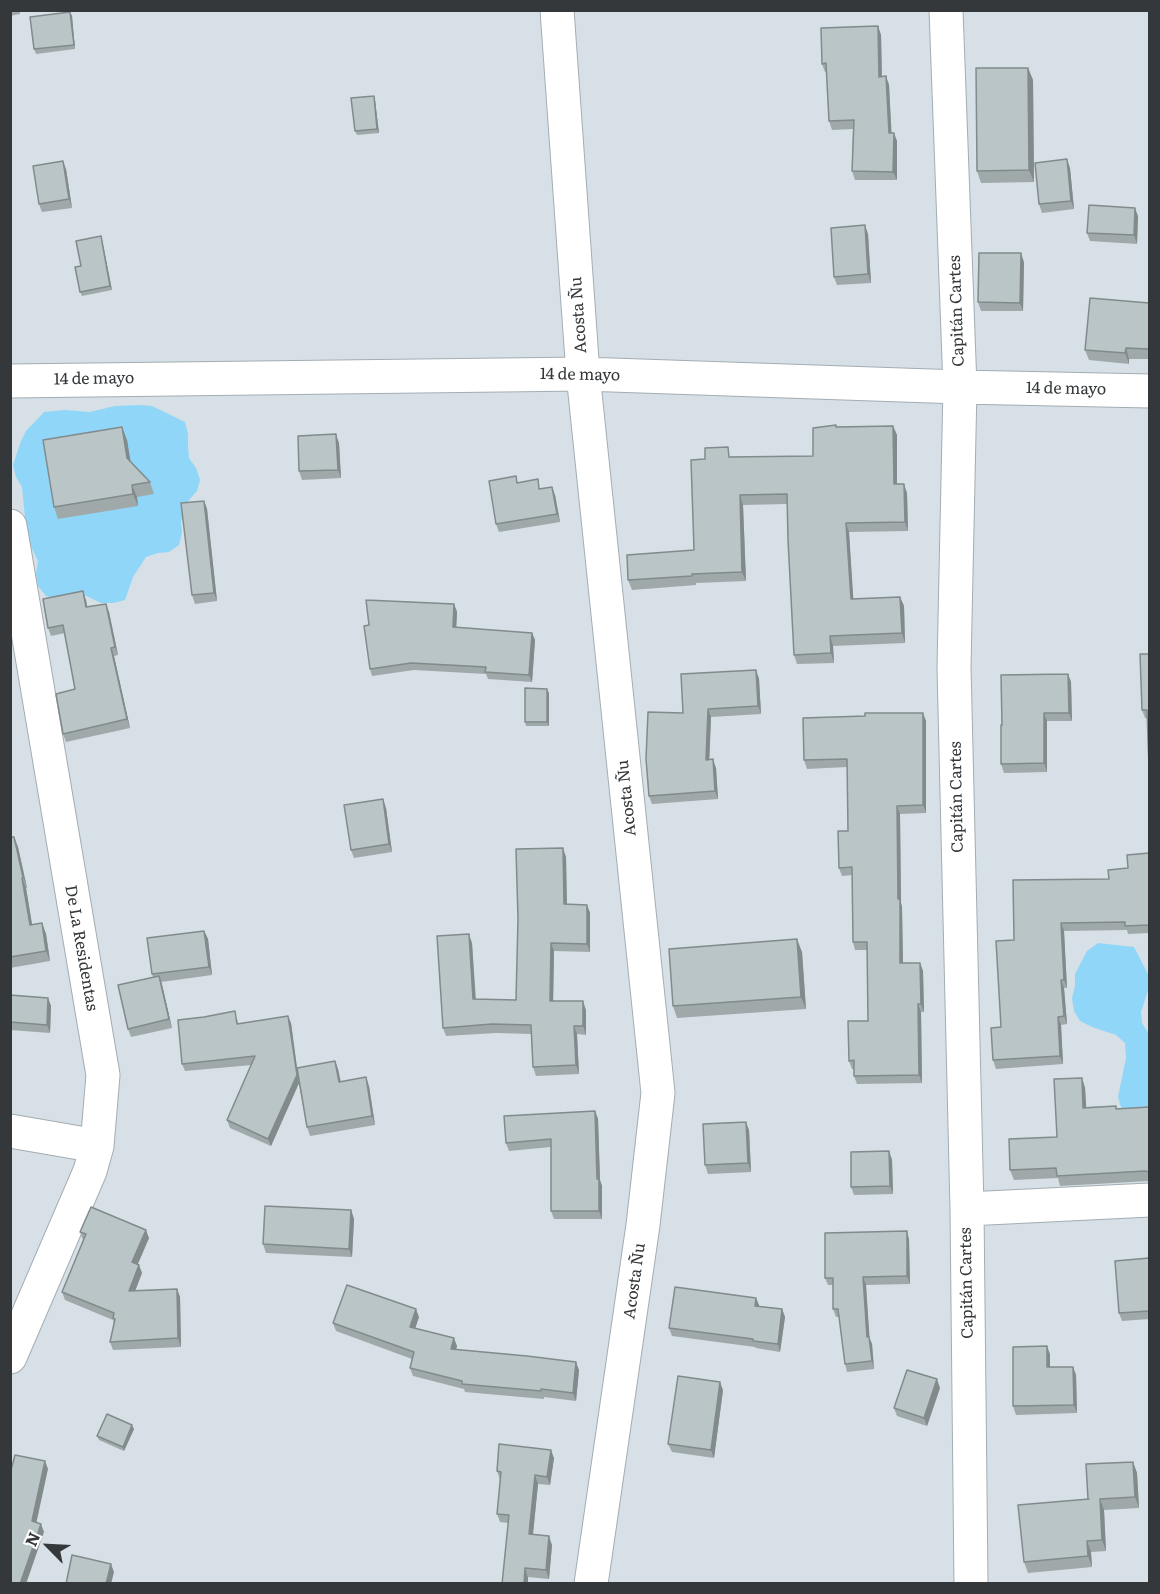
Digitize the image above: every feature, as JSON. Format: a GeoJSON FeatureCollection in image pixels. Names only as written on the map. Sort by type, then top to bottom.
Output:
{"type":"FeatureCollection","features":[{"type":"Feature","properties":{"kind":"street","name":"Acosta Ñu"},"geometry":{"type":"LineString","coordinates":[[557,10],[583,374],[658,1094],[644,1225],[591,1584]]}},
{"type":"Feature","properties":{"kind":"street","name":"Capitán Cartes"},"geometry":{"type":"LineString","coordinates":[[945,10],[960,387],[954,667],[967,1209],[970,1584]]}},
{"type":"Feature","properties":{"kind":"street","name":"14 de mayo"},"geometry":{"type":"LineString","coordinates":[[10,381],[583,374],[1149,391]]}},
{"type":"Feature","properties":{"kind":"street","name":"De La Residentas"},"geometry":{"type":"LineString","coordinates":[[10,526],[103,1075],[97,1146],[90,1171],[10,1357]]}},
{"type":"Feature","properties":{"kind":"street"},"geometry":{"type":"LineString","coordinates":[[10,1131],[97,1146]]}},
{"type":"Feature","properties":{"kind":"street"},"geometry":{"type":"LineString","coordinates":[[967,1209],[1149,1200]]}},
{"type":"Feature","properties":{"kind":"shaded area"},"geometry":{"type":"Polygon","coordinates":[[[115,406],[152,406],[185,422],[189,458],[200,480],[197,491],[189,500],[181,521],[182,533],[179,545],[169,552],[146,557],[133,577],[125,600],[101,603],[80,593],[57,599],[46,596],[38,586],[36,574],[38,561],[27,538],[22,487],[13,465],[21,441],[26,431],[44,412],[65,410],[90,412],[115,406]]]}},
{"type":"Feature","properties":{"kind":"shaded area"},"geometry":{"type":"Polygon","coordinates":[[[1098,943],[1134,947],[1149,976],[1149,987],[1141,1012],[1142,1023],[1149,1034],[1149,1113],[1122,1111],[1118,1097],[1126,1058],[1125,1043],[1116,1035],[1080,1021],[1074,1011],[1072,998],[1075,974],[1087,951],[1098,943]]]}},
{"type":"Feature","properties":{"kind":"building"},"geometry":{"type":"Polygon","coordinates":[[[70,12],[74,45],[34,49],[30,17],[70,12]]]}},
{"type":"Feature","properties":{"kind":"building"},"geometry":{"type":"Polygon","coordinates":[[[878,26],[879,77],[886,76],[889,133],[894,133],[893,172],[852,171],[854,120],[829,121],[826,63],[822,64],[821,28],[878,26]]]}},
{"type":"Feature","properties":{"kind":"building"},"geometry":{"type":"Polygon","coordinates":[[[976,68],[1028,68],[1029,170],[977,171],[976,68]]]}},
{"type":"Feature","properties":{"kind":"building"},"geometry":{"type":"Polygon","coordinates":[[[374,96],[377,129],[355,131],[351,98],[374,96]]]}},
{"type":"Feature","properties":{"kind":"building"},"geometry":{"type":"Polygon","coordinates":[[[1067,159],[1071,201],[1039,204],[1035,163],[1067,159]]]}},
{"type":"Feature","properties":{"kind":"building"},"geometry":{"type":"Polygon","coordinates":[[[63,161],[69,199],[39,204],[33,166],[63,161]]]}},
{"type":"Feature","properties":{"kind":"building"},"geometry":{"type":"Polygon","coordinates":[[[1089,205],[1135,208],[1134,235],[1087,233],[1089,205]]]}},
{"type":"Feature","properties":{"kind":"building"},"geometry":{"type":"Polygon","coordinates":[[[865,225],[868,274],[834,277],[831,228],[865,225]]]}},
{"type":"Feature","properties":{"kind":"building"},"geometry":{"type":"Polygon","coordinates":[[[101,236],[110,286],[80,292],[75,267],[81,266],[76,241],[101,236]]]}},
{"type":"Feature","properties":{"kind":"building"},"geometry":{"type":"Polygon","coordinates":[[[979,253],[1021,253],[1020,303],[978,302],[979,253]]]}},
{"type":"Feature","properties":{"kind":"building"},"geometry":{"type":"Polygon","coordinates":[[[1090,298],[1149,303],[1149,349],[1126,348],[1125,353],[1085,350],[1090,298]]]}},
{"type":"Feature","properties":{"kind":"building"},"geometry":{"type":"Polygon","coordinates":[[[836,425],[836,427],[893,426],[894,484],[904,484],[905,522],[846,523],[851,599],[900,597],[902,633],[830,636],[831,653],[794,655],[787,494],[740,495],[742,572],[628,580],[627,555],[694,550],[691,460],[705,459],[705,448],[728,447],[729,457],[813,456],[813,428],[836,425]]]}},
{"type":"Feature","properties":{"kind":"building"},"geometry":{"type":"Polygon","coordinates":[[[122,427],[127,458],[150,482],[132,485],[133,494],[54,507],[43,440],[122,427]]]}},
{"type":"Feature","properties":{"kind":"building"},"geometry":{"type":"Polygon","coordinates":[[[336,434],[338,470],[299,471],[298,436],[336,434]]]}},
{"type":"Feature","properties":{"kind":"building"},"geometry":{"type":"Polygon","coordinates":[[[516,476],[517,483],[538,479],[539,489],[552,487],[557,514],[496,524],[489,481],[516,476]]]}},
{"type":"Feature","properties":{"kind":"building"},"geometry":{"type":"Polygon","coordinates":[[[204,501],[214,593],[192,595],[181,503],[204,501]]]}},
{"type":"Feature","properties":{"kind":"building"},"geometry":{"type":"Polygon","coordinates":[[[83,591],[86,607],[106,604],[115,647],[111,648],[127,719],[63,734],[56,694],[75,689],[63,625],[48,628],[43,599],[83,591]]]}},
{"type":"Feature","properties":{"kind":"building"},"geometry":{"type":"Polygon","coordinates":[[[366,600],[454,604],[453,627],[532,633],[529,675],[485,672],[486,667],[411,663],[370,669],[364,626],[369,625],[366,600]]]}},
{"type":"Feature","properties":{"kind":"building"},"geometry":{"type":"Polygon","coordinates":[[[1140,654],[1149,654],[1149,767],[1147,710],[1142,710],[1140,654]]]}},
{"type":"Feature","properties":{"kind":"building"},"geometry":{"type":"Polygon","coordinates":[[[756,670],[758,706],[708,709],[706,760],[713,759],[715,791],[649,796],[646,759],[648,712],[683,713],[681,674],[756,670]]]}},
{"type":"Feature","properties":{"kind":"building"},"geometry":{"type":"Polygon","coordinates":[[[1068,674],[1069,713],[1044,713],[1044,763],[1001,764],[1001,675],[1068,674]]]}},
{"type":"Feature","properties":{"kind":"building"},"geometry":{"type":"Polygon","coordinates":[[[525,688],[547,689],[547,722],[525,722],[525,688]]]}},
{"type":"Feature","properties":{"kind":"building"},"geometry":{"type":"Polygon","coordinates":[[[865,713],[923,713],[923,805],[897,806],[900,963],[920,963],[919,1075],[854,1076],[854,1060],[849,1061],[848,1021],[868,1021],[867,942],[853,942],[852,867],[839,868],[838,831],[848,831],[847,759],[804,760],[803,718],[865,716],[865,713]]]}},
{"type":"Feature","properties":{"kind":"building"},"geometry":{"type":"Polygon","coordinates":[[[383,799],[389,844],[351,850],[344,805],[383,799]]]}},
{"type":"Feature","properties":{"kind":"building"},"geometry":{"type":"Polygon","coordinates":[[[10,837],[14,837],[30,925],[42,923],[46,951],[10,957],[10,837]]]}},
{"type":"Feature","properties":{"kind":"building"},"geometry":{"type":"Polygon","coordinates":[[[563,848],[564,904],[587,905],[587,944],[551,943],[550,1001],[583,1001],[583,1026],[574,1026],[576,1065],[533,1067],[531,1025],[492,1024],[443,1028],[437,936],[469,934],[473,999],[516,1000],[518,918],[516,849],[563,848]]]}},
{"type":"Feature","properties":{"kind":"building"},"geometry":{"type":"Polygon","coordinates":[[[1149,853],[1149,925],[1125,926],[1125,922],[1061,923],[1064,980],[1061,980],[1064,1016],[1058,1017],[1060,1056],[993,1060],[991,1028],[1001,1027],[996,941],[1014,940],[1013,880],[1109,879],[1108,870],[1128,868],[1127,855],[1149,853]]]}},
{"type":"Feature","properties":{"kind":"building"},"geometry":{"type":"Polygon","coordinates":[[[204,931],[209,967],[152,974],[147,938],[204,931]]]}},
{"type":"Feature","properties":{"kind":"building"},"geometry":{"type":"Polygon","coordinates":[[[797,939],[801,997],[673,1006],[669,949],[797,939]]]}},
{"type":"Feature","properties":{"kind":"building"},"geometry":{"type":"Polygon","coordinates":[[[159,976],[169,1019],[128,1029],[118,985],[159,976]]]}},
{"type":"Feature","properties":{"kind":"building"},"geometry":{"type":"Polygon","coordinates":[[[10,995],[48,998],[47,1025],[10,1022],[10,995]]]}},
{"type":"Feature","properties":{"kind":"building"},"geometry":{"type":"Polygon","coordinates":[[[235,1011],[237,1024],[288,1016],[297,1075],[268,1139],[227,1120],[255,1056],[182,1064],[178,1020],[235,1011]]]}},
{"type":"Feature","properties":{"kind":"building"},"geometry":{"type":"Polygon","coordinates":[[[335,1061],[339,1082],[366,1077],[372,1116],[307,1127],[297,1068],[335,1061]]]}},
{"type":"Feature","properties":{"kind":"building"},"geometry":{"type":"Polygon","coordinates":[[[1082,1078],[1083,1108],[1149,1107],[1149,1172],[1057,1176],[1056,1168],[1010,1170],[1009,1139],[1057,1137],[1054,1079],[1082,1078]]]}},
{"type":"Feature","properties":{"kind":"building"},"geometry":{"type":"Polygon","coordinates":[[[595,1111],[599,1211],[551,1211],[551,1139],[506,1143],[504,1116],[595,1111]]]}},
{"type":"Feature","properties":{"kind":"building"},"geometry":{"type":"Polygon","coordinates":[[[746,1122],[748,1163],[705,1165],[703,1124],[746,1122]]]}},
{"type":"Feature","properties":{"kind":"building"},"geometry":{"type":"Polygon","coordinates":[[[889,1151],[890,1186],[851,1187],[851,1152],[889,1151]]]}},
{"type":"Feature","properties":{"kind":"building"},"geometry":{"type":"Polygon","coordinates":[[[265,1206],[351,1210],[349,1249],[263,1244],[265,1206]]]}},
{"type":"Feature","properties":{"kind":"building"},"geometry":{"type":"Polygon","coordinates":[[[91,1207],[146,1230],[132,1262],[139,1265],[129,1291],[177,1289],[178,1338],[110,1342],[115,1319],[113,1318],[114,1313],[62,1292],[86,1234],[80,1232],[91,1207]]]}},
{"type":"Feature","properties":{"kind":"building"},"geometry":{"type":"Polygon","coordinates":[[[907,1231],[907,1276],[863,1277],[867,1337],[869,1337],[872,1361],[845,1364],[838,1309],[833,1309],[833,1278],[825,1278],[825,1233],[907,1231]]]}},
{"type":"Feature","properties":{"kind":"building"},"geometry":{"type":"Polygon","coordinates":[[[1149,1258],[1149,1311],[1119,1313],[1115,1261],[1149,1258]]]}},
{"type":"Feature","properties":{"kind":"building"},"geometry":{"type":"Polygon","coordinates":[[[347,1285],[416,1309],[410,1327],[454,1338],[451,1349],[576,1362],[573,1393],[462,1384],[462,1381],[410,1368],[414,1352],[333,1323],[347,1285]]]}},
{"type":"Feature","properties":{"kind":"building"},"geometry":{"type":"Polygon","coordinates":[[[675,1287],[756,1298],[755,1306],[782,1309],[778,1344],[669,1328],[675,1287]]]}},
{"type":"Feature","properties":{"kind":"building"},"geometry":{"type":"Polygon","coordinates":[[[1047,1346],[1047,1367],[1073,1367],[1074,1405],[1013,1406],[1013,1347],[1047,1346]]]}},
{"type":"Feature","properties":{"kind":"building"},"geometry":{"type":"Polygon","coordinates":[[[907,1370],[937,1379],[924,1418],[894,1408],[907,1370]]]}},
{"type":"Feature","properties":{"kind":"building"},"geometry":{"type":"Polygon","coordinates":[[[678,1376],[720,1382],[711,1450],[668,1444],[678,1376]]]}},
{"type":"Feature","properties":{"kind":"building"},"geometry":{"type":"Polygon","coordinates":[[[107,1414],[132,1425],[123,1447],[97,1436],[107,1414]]]}},
{"type":"Feature","properties":{"kind":"building"},"geometry":{"type":"Polygon","coordinates":[[[499,1444],[551,1450],[547,1477],[535,1475],[529,1534],[549,1536],[546,1570],[525,1568],[524,1584],[502,1584],[509,1515],[497,1514],[501,1472],[497,1471],[499,1444]]]}},
{"type":"Feature","properties":{"kind":"building"},"geometry":{"type":"Polygon","coordinates":[[[15,1455],[45,1461],[32,1521],[41,1524],[20,1584],[10,1584],[10,1474],[15,1455]]]}},
{"type":"Feature","properties":{"kind":"building"},"geometry":{"type":"Polygon","coordinates":[[[1133,1462],[1135,1497],[1100,1499],[1102,1540],[1087,1541],[1088,1556],[1024,1562],[1018,1505],[1089,1499],[1086,1464],[1133,1462]]]}},
{"type":"Feature","properties":{"kind":"building"},"geometry":{"type":"Polygon","coordinates":[[[72,1555],[111,1564],[106,1584],[66,1584],[72,1555]]]}}]}
